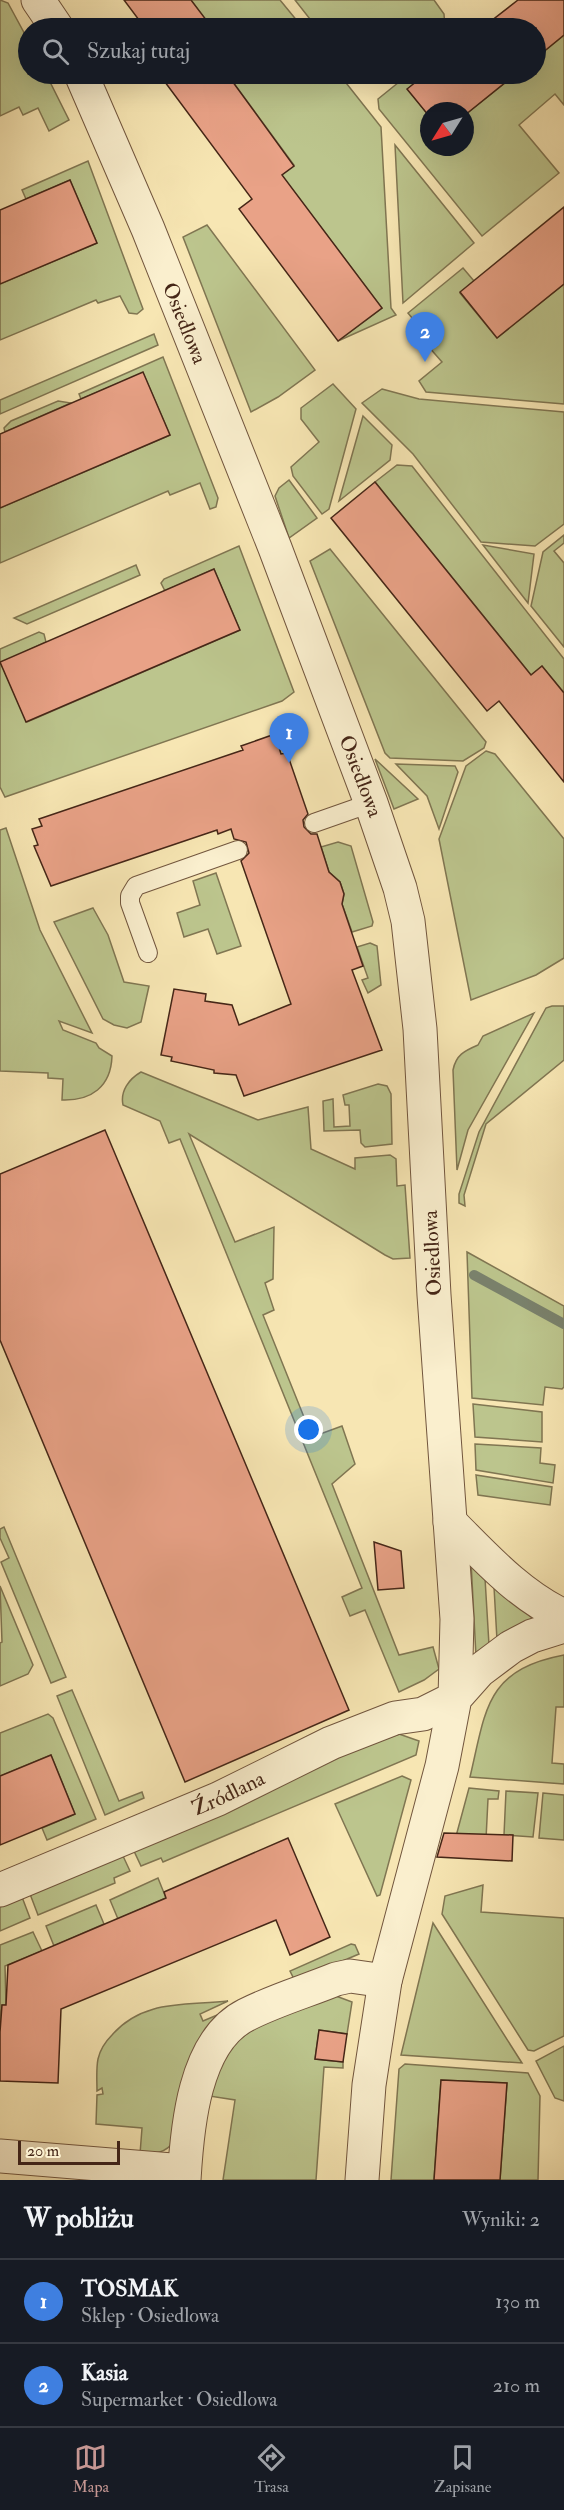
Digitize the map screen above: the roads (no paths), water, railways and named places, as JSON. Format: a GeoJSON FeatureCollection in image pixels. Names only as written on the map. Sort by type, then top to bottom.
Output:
{"type":"FeatureCollection","features":[{"type":"Feature","properties":{"kind":"street"},"geometry":{"type":"LineString","coordinates":[[38,0],[50,18]]}},
{"type":"Feature","properties":{"kind":"street","name":"Osiedlowa"},"geometry":{"type":"LineString","coordinates":[[85,84],[156,249],[275,548],[373,809],[403,898],[417,986],[458,1649],[455,1698],[442,1766],[385,1981],[369,2085],[362,2180]]}},
{"type":"Feature","properties":{"kind":"street"},"geometry":{"type":"LineString","coordinates":[[450,1522],[490,1562],[533,1599],[564,1616]]}},
{"type":"Feature","properties":{"kind":"street"},"geometry":{"type":"LineString","coordinates":[[455,1698],[480,1671],[511,1647],[532,1636],[564,1626]]}},
{"type":"Feature","properties":{"kind":"street","name":"Źródlana"},"geometry":{"type":"LineString","coordinates":[[0,1890],[218,1799],[331,1743],[395,1718],[423,1713],[455,1698]]}},
{"type":"Feature","properties":{"kind":"street"},"geometry":{"type":"LineString","coordinates":[[0,2156],[184,2176],[198,2077],[208,2052],[223,2033],[244,2015],[336,1979],[350,1976],[385,1981]]}},
{"type":"Feature","properties":{"kind":"lane"},"geometry":{"type":"LineString","coordinates":[[314,823],[373,809]]}},
{"type":"Feature","properties":{"kind":"lane"},"geometry":{"type":"LineString","coordinates":[[148,953],[130,903],[132,891],[142,882],[238,850]]}},
{"type":"Feature","properties":{"kind":"waterway"},"geometry":{"type":"LineString","coordinates":[[474,1275],[564,1324]]}},
{"type":"Feature","properties":{"kind":"place","name":"Kasia"},"geometry":{"type":"Point","coordinates":[425,362]}},
{"type":"Feature","properties":{"kind":"place","name":"TOSMAK"},"geometry":{"type":"Point","coordinates":[289,763]}}]}
